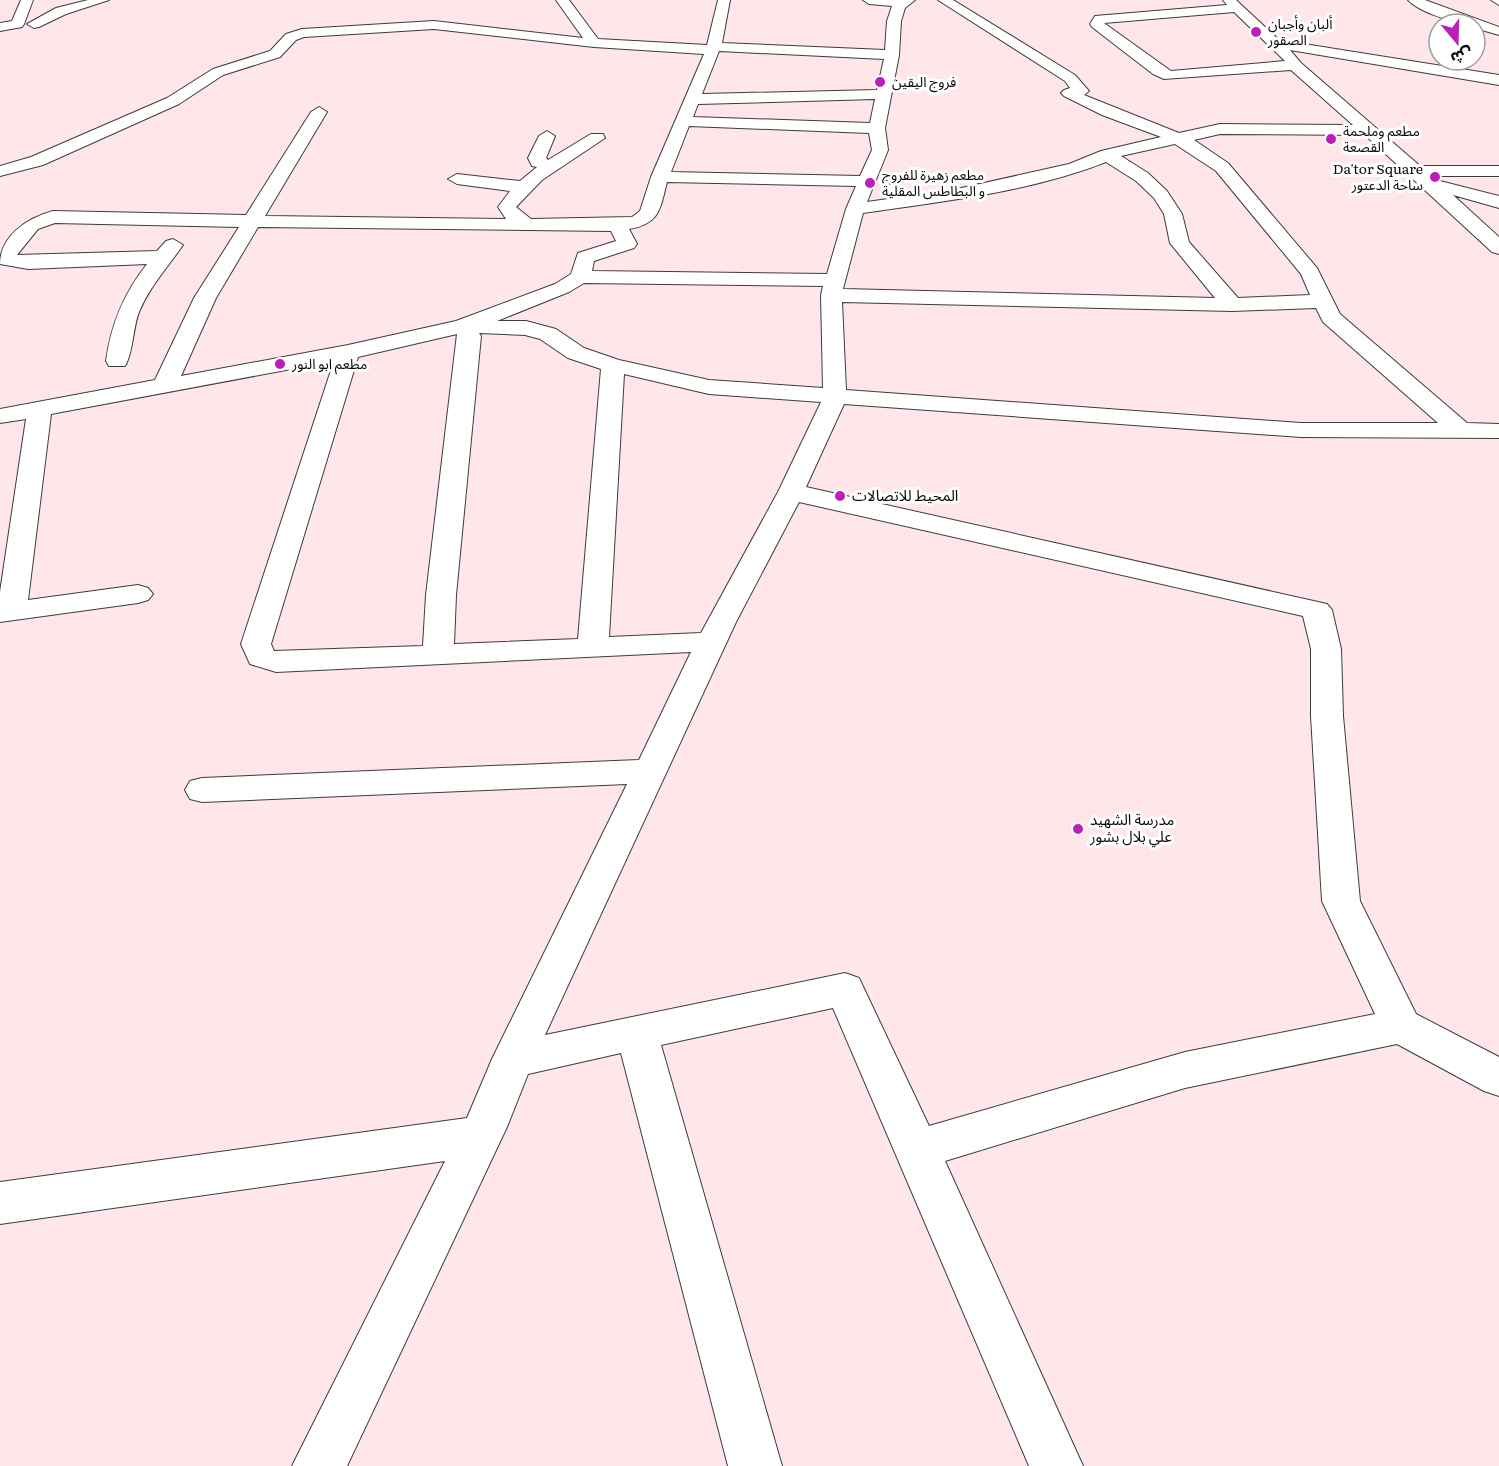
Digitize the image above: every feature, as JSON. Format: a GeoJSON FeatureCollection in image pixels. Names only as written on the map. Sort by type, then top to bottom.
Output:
{"type":"FeatureCollection","features":[{"type":"Feature","properties":{"kind":"street"},"geometry":{"type":"LineString","coordinates":[[17,24],[27,0]]}},
{"type":"Feature","properties":{"kind":"street"},"geometry":{"type":"LineString","coordinates":[[34,24],[61,11],[103,0]]}},
{"type":"Feature","properties":{"kind":"street"},"geometry":{"type":"LineString","coordinates":[[562,0],[594,43]]}},
{"type":"Feature","properties":{"kind":"street"},"geometry":{"type":"LineString","coordinates":[[161,257],[12,263],[6,257],[31,225],[53,218],[435,225],[618,225],[638,222],[649,214],[660,177],[713,48],[724,0]]}},
{"type":"Feature","properties":{"kind":"street"},"geometry":{"type":"LineString","coordinates":[[319,1466],[480,1136],[513,1059],[712,642],[791,492],[835,398],[833,287],[861,195],[880,150],[877,129],[892,56],[894,21],[906,1],[869,0]]}},
{"type":"Feature","properties":{"kind":"street"},"geometry":{"type":"LineString","coordinates":[[944,0],[1070,78],[1082,92],[1069,93],[1086,103],[1206,152],[1222,167],[1310,272],[1332,317],[1462,432]]}},
{"type":"Feature","properties":{"kind":"street"},"geometry":{"type":"LineString","coordinates":[[1414,0],[1451,16],[1499,31]]}},
{"type":"Feature","properties":{"kind":"street"},"geometry":{"type":"LineString","coordinates":[[1499,96],[1388,71],[1293,63],[1169,76],[1158,71],[1097,24],[1100,19],[1108,17],[1233,4],[1273,43],[1293,63],[1323,94],[1369,130],[1499,248]]}},
{"type":"Feature","properties":{"kind":"street"},"geometry":{"type":"LineString","coordinates":[[402,9],[409,27]]}},
{"type":"Feature","properties":{"kind":"street"},"geometry":{"type":"LineString","coordinates":[[0,27],[17,24],[63,26]]}},
{"type":"Feature","properties":{"kind":"street"},"geometry":{"type":"LineString","coordinates":[[0,171],[37,161],[173,101],[192,91],[218,72],[275,54],[291,37],[302,33],[434,25],[594,43],[892,56]]}},
{"type":"Feature","properties":{"kind":"street"},"geometry":{"type":"LineString","coordinates":[[1273,43],[1499,80]]}},
{"type":"Feature","properties":{"kind":"street"},"geometry":{"type":"LineString","coordinates":[[693,99],[884,94]]}},
{"type":"Feature","properties":{"kind":"street"},"geometry":{"type":"LineString","coordinates":[[164,387],[205,298],[255,220],[319,112]]}},
{"type":"Feature","properties":{"kind":"street"},"geometry":{"type":"LineString","coordinates":[[683,121],[877,129]]}},
{"type":"Feature","properties":{"kind":"street"},"geometry":{"type":"LineString","coordinates":[[660,177],[861,195],[957,194],[1074,168],[1107,155],[1220,129],[1369,130]]}},
{"type":"Feature","properties":{"kind":"street"},"geometry":{"type":"LineString","coordinates":[[547,136],[537,158],[538,162],[549,166]]}},
{"type":"Feature","properties":{"kind":"street"},"geometry":{"type":"LineString","coordinates":[[525,225],[507,207],[524,187],[549,166],[597,138]]}},
{"type":"Feature","properties":{"kind":"street"},"geometry":{"type":"LineString","coordinates":[[1107,155],[1142,177],[1161,195],[1173,214],[1180,243],[1232,305]]}},
{"type":"Feature","properties":{"kind":"street"},"geometry":{"type":"LineString","coordinates":[[1423,178],[1499,171]]}},
{"type":"Feature","properties":{"kind":"street"},"geometry":{"type":"LineString","coordinates":[[1423,178],[1499,202]]}},
{"type":"Feature","properties":{"kind":"street"},"geometry":{"type":"LineString","coordinates":[[457,179],[524,187]]}},
{"type":"Feature","properties":{"kind":"street"},"geometry":{"type":"LineString","coordinates":[[117,361],[118,339],[126,311],[161,257],[197,219]]}},
{"type":"Feature","properties":{"kind":"street"},"geometry":{"type":"LineString","coordinates":[[580,277],[585,257],[627,244],[618,225]]}},
{"type":"Feature","properties":{"kind":"street"},"geometry":{"type":"LineString","coordinates":[[0,416],[348,352],[462,326],[562,288],[580,277],[1232,305],[1323,301]]}},
{"type":"Feature","properties":{"kind":"street"},"geometry":{"type":"LineString","coordinates":[[462,326],[526,328],[548,334],[576,353],[613,365],[709,387],[835,398],[1301,430],[1499,431]]}},
{"type":"Feature","properties":{"kind":"street"},"geometry":{"type":"LineString","coordinates":[[438,653],[441,595],[470,336],[462,326]]}},
{"type":"Feature","properties":{"kind":"street"},"geometry":{"type":"LineString","coordinates":[[348,352],[256,644],[261,657],[276,662],[712,642]]}},
{"type":"Feature","properties":{"kind":"street"},"geometry":{"type":"LineString","coordinates":[[593,646],[613,365]]}},
{"type":"Feature","properties":{"kind":"street"},"geometry":{"type":"LineString","coordinates":[[39,410],[6,612],[138,594]]}},
{"type":"Feature","properties":{"kind":"street"},"geometry":{"type":"LineString","coordinates":[[791,492],[1317,610],[1326,650],[1327,716],[1341,901],[1401,1026],[1499,1078]]}},
{"type":"Feature","properties":{"kind":"street"},"geometry":{"type":"LineString","coordinates":[[202,790],[650,771]]}},
{"type":"Feature","properties":{"kind":"street"},"geometry":{"type":"LineString","coordinates":[[513,1059],[845,989],[918,1149],[1056,1466]]}},
{"type":"Feature","properties":{"kind":"street"},"geometry":{"type":"LineString","coordinates":[[918,1149],[1185,1070],[1401,1026]]}},
{"type":"Feature","properties":{"kind":"street"},"geometry":{"type":"LineString","coordinates":[[631,1034],[644,1053],[690,1232],[755,1466]]}},
{"type":"Feature","properties":{"kind":"street"},"geometry":{"type":"LineString","coordinates":[[0,1203],[480,1136]]}},
{"type":"Feature","properties":{"kind":"place","name":"ألبان وأجبان الصقور"},"geometry":{"type":"Point","coordinates":[1256,32]}},
{"type":"Feature","properties":{"kind":"place","name":"فروج اليقين"},"geometry":{"type":"Point","coordinates":[880,82]}},
{"type":"Feature","properties":{"kind":"place","name":"مطعم وملحمة القصعة"},"geometry":{"type":"Point","coordinates":[1331,139]}},
{"type":"Feature","properties":{"kind":"place","name":"Da'tor Square ساحة الدعتور"},"geometry":{"type":"Point","coordinates":[1435,177]}},
{"type":"Feature","properties":{"kind":"place","name":"مطعم زهيرة للفروج و البطاطس المقلية"},"geometry":{"type":"Point","coordinates":[870,183]}},
{"type":"Feature","properties":{"kind":"place","name":"مطعم ابو النور"},"geometry":{"type":"Point","coordinates":[280,364]}},
{"type":"Feature","properties":{"kind":"place","name":"المحيط للاتصالات"},"geometry":{"type":"Point","coordinates":[840,496]}},
{"type":"Feature","properties":{"kind":"place","name":"مدرسة الشهيد علي بلال بشور"},"geometry":{"type":"Point","coordinates":[1078,829]}}]}
